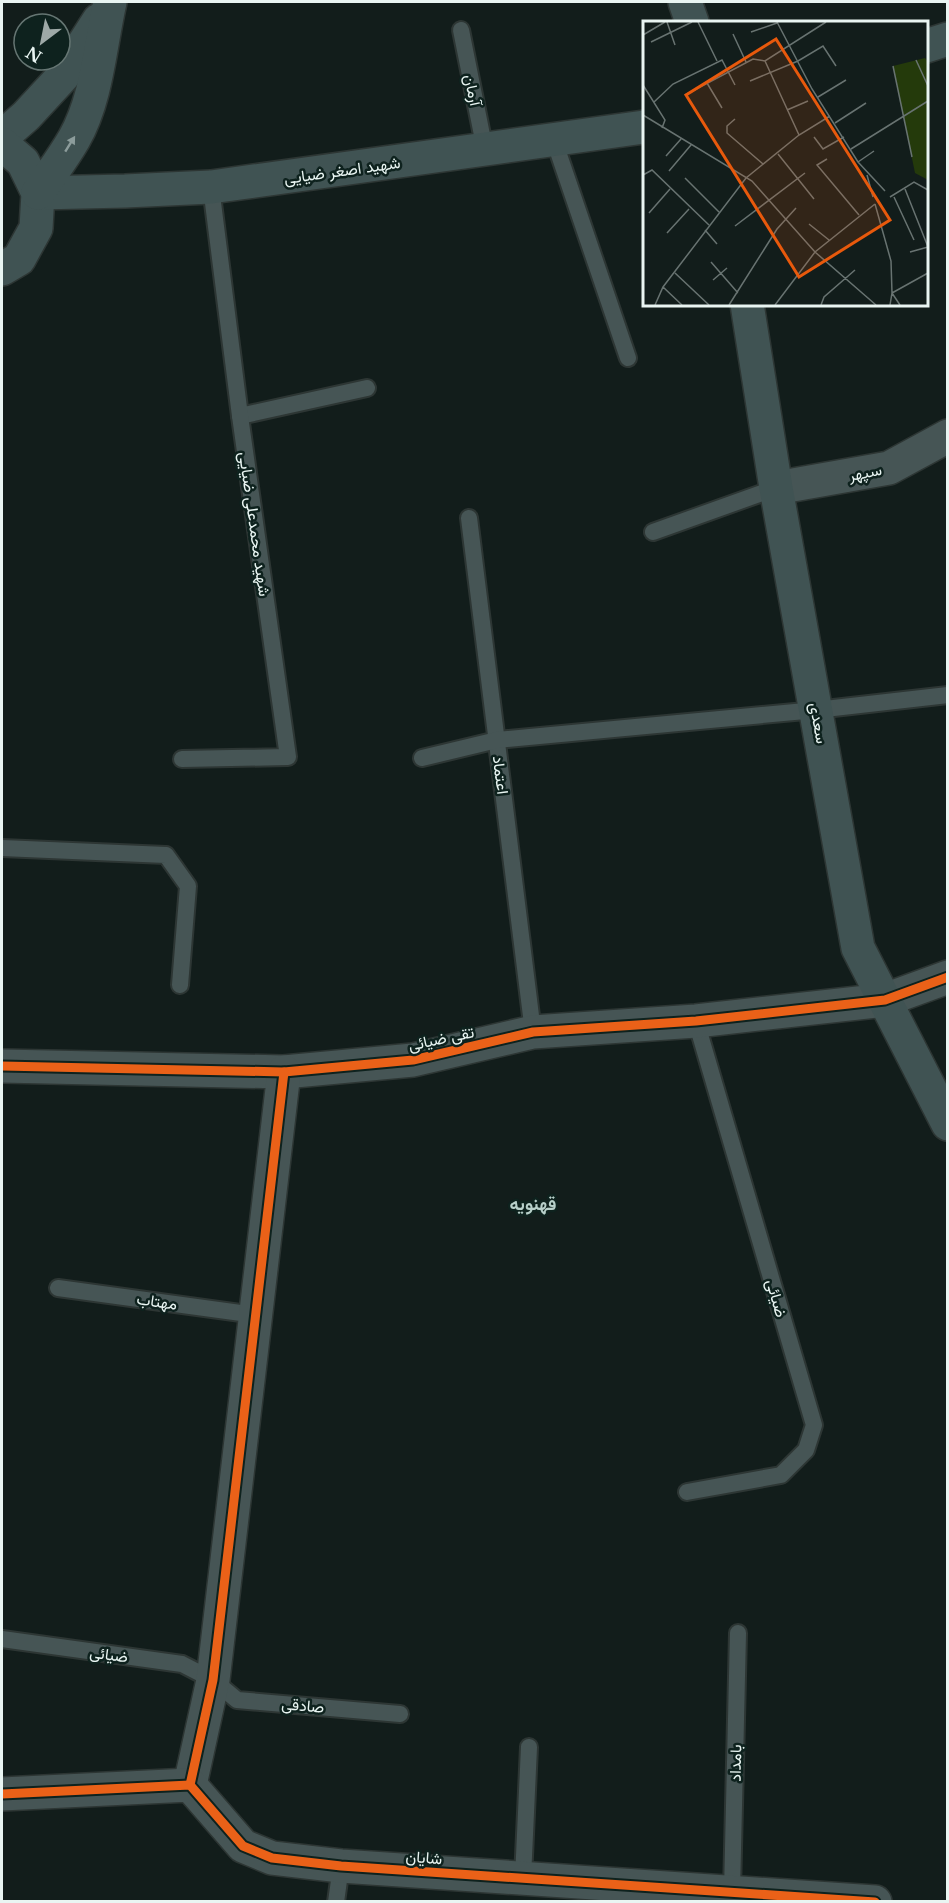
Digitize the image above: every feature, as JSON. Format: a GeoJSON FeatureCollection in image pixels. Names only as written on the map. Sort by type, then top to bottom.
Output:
{"type":"FeatureCollection","features":[{"type":"Feature","properties":{"kind":"main road"},"geometry":{"type":"LineString","coordinates":[[2,137],[26,116],[63,76],[110,2]]}},
{"type":"Feature","properties":{"kind":"main road"},"geometry":{"type":"LineString","coordinates":[[38,193],[74,139],[82,121],[91,93],[110,2]]}},
{"type":"Feature","properties":{"kind":"main road"},"geometry":{"type":"LineString","coordinates":[[686,2],[692,21]]}},
{"type":"Feature","properties":{"kind":"main road"},"geometry":{"type":"LineString","coordinates":[[928,46],[948,39]]}},
{"type":"Feature","properties":{"kind":"main road","name":"شهید اصغر ضیایی"},"geometry":{"type":"LineString","coordinates":[[38,193],[211,187],[643,127]]}},
{"type":"Feature","properties":{"kind":"main road"},"geometry":{"type":"LineString","coordinates":[[2,144],[23,162],[38,193],[36,228],[10,264],[2,296]]}},
{"type":"Feature","properties":{"kind":"main road","name":"سعدی"},"geometry":{"type":"LineString","coordinates":[[747,306],[776,488],[858,948],[948,1124]]}},
{"type":"Feature","properties":{"kind":"street","name":"سپهر"},"geometry":{"type":"LineString","coordinates":[[776,488],[889,468],[948,436]]}},
{"type":"Feature","properties":{"kind":"street","name":"تقی ضیائی"},"geometry":{"type":"LineString","coordinates":[[2,1066],[284,1072],[413,1060],[533,1032],[696,1021],[885,1000],[948,977]]}},
{"type":"Feature","properties":{"kind":"street"},"geometry":{"type":"LineString","coordinates":[[2,1794],[190,1785],[213,1680],[284,1072]]}},
{"type":"Feature","properties":{"kind":"street","name":"شایان"},"geometry":{"type":"LineString","coordinates":[[190,1785],[243,1846],[272,1858],[522,1890],[732,1892],[875,1902]]}},
{"type":"Feature","properties":{"kind":"lane","name":"آرمان"},"geometry":{"type":"LineString","coordinates":[[461,30],[485,150]]}},
{"type":"Feature","properties":{"kind":"lane"},"geometry":{"type":"LineString","coordinates":[[554,140],[628,358]]}},
{"type":"Feature","properties":{"kind":"lane","name":"شهید محمدعلی ضیایی"},"geometry":{"type":"LineString","coordinates":[[182,759],[288,757],[240,416],[211,187]]}},
{"type":"Feature","properties":{"kind":"lane"},"geometry":{"type":"LineString","coordinates":[[240,416],[367,388]]}},
{"type":"Feature","properties":{"kind":"lane"},"geometry":{"type":"LineString","coordinates":[[653,532],[776,488]]}},
{"type":"Feature","properties":{"kind":"lane","name":"اعتماد"},"geometry":{"type":"LineString","coordinates":[[469,518],[533,1032]]}},
{"type":"Feature","properties":{"kind":"lane"},"geometry":{"type":"LineString","coordinates":[[422,758],[497,740],[816,710],[948,695]]}},
{"type":"Feature","properties":{"kind":"lane"},"geometry":{"type":"LineString","coordinates":[[2,848],[166,855],[188,886],[180,985]]}},
{"type":"Feature","properties":{"kind":"lane","name":"ضیائی"},"geometry":{"type":"LineString","coordinates":[[687,1492],[781,1475],[806,1450],[814,1425],[696,1021]]}},
{"type":"Feature","properties":{"kind":"lane","name":"مهتاب"},"geometry":{"type":"LineString","coordinates":[[58,1288],[255,1314]]}},
{"type":"Feature","properties":{"kind":"lane","name":"بامداد"},"geometry":{"type":"LineString","coordinates":[[732,1892],[738,1633]]}},
{"type":"Feature","properties":{"kind":"lane","name":"ضیائی"},"geometry":{"type":"LineString","coordinates":[[2,1639],[182,1664],[213,1680]]}},
{"type":"Feature","properties":{"kind":"lane","name":"صادقی"},"geometry":{"type":"LineString","coordinates":[[213,1680],[237,1700],[400,1714]]}},
{"type":"Feature","properties":{"kind":"lane"},"geometry":{"type":"LineString","coordinates":[[522,1890],[529,1747]]}},
{"type":"Feature","properties":{"kind":"lane"},"geometry":{"type":"LineString","coordinates":[[336,1902],[341,1866]]}},
{"type":"Feature","properties":{"kind":"cycle path"},"geometry":{"type":"LineString","coordinates":[[2,1066],[284,1072],[413,1060],[533,1032],[696,1021],[885,1000],[948,977]]}},
{"type":"Feature","properties":{"kind":"cycle path"},"geometry":{"type":"LineString","coordinates":[[190,1785],[213,1680],[284,1072]]}},
{"type":"Feature","properties":{"kind":"cycle path"},"geometry":{"type":"LineString","coordinates":[[2,1794],[190,1785],[243,1846],[272,1858],[341,1866],[875,1902]]}},
{"type":"Feature","properties":{"kind":"district","name":"قهنویه"},"geometry":{"type":"Point","coordinates":[533,1204]}}]}
